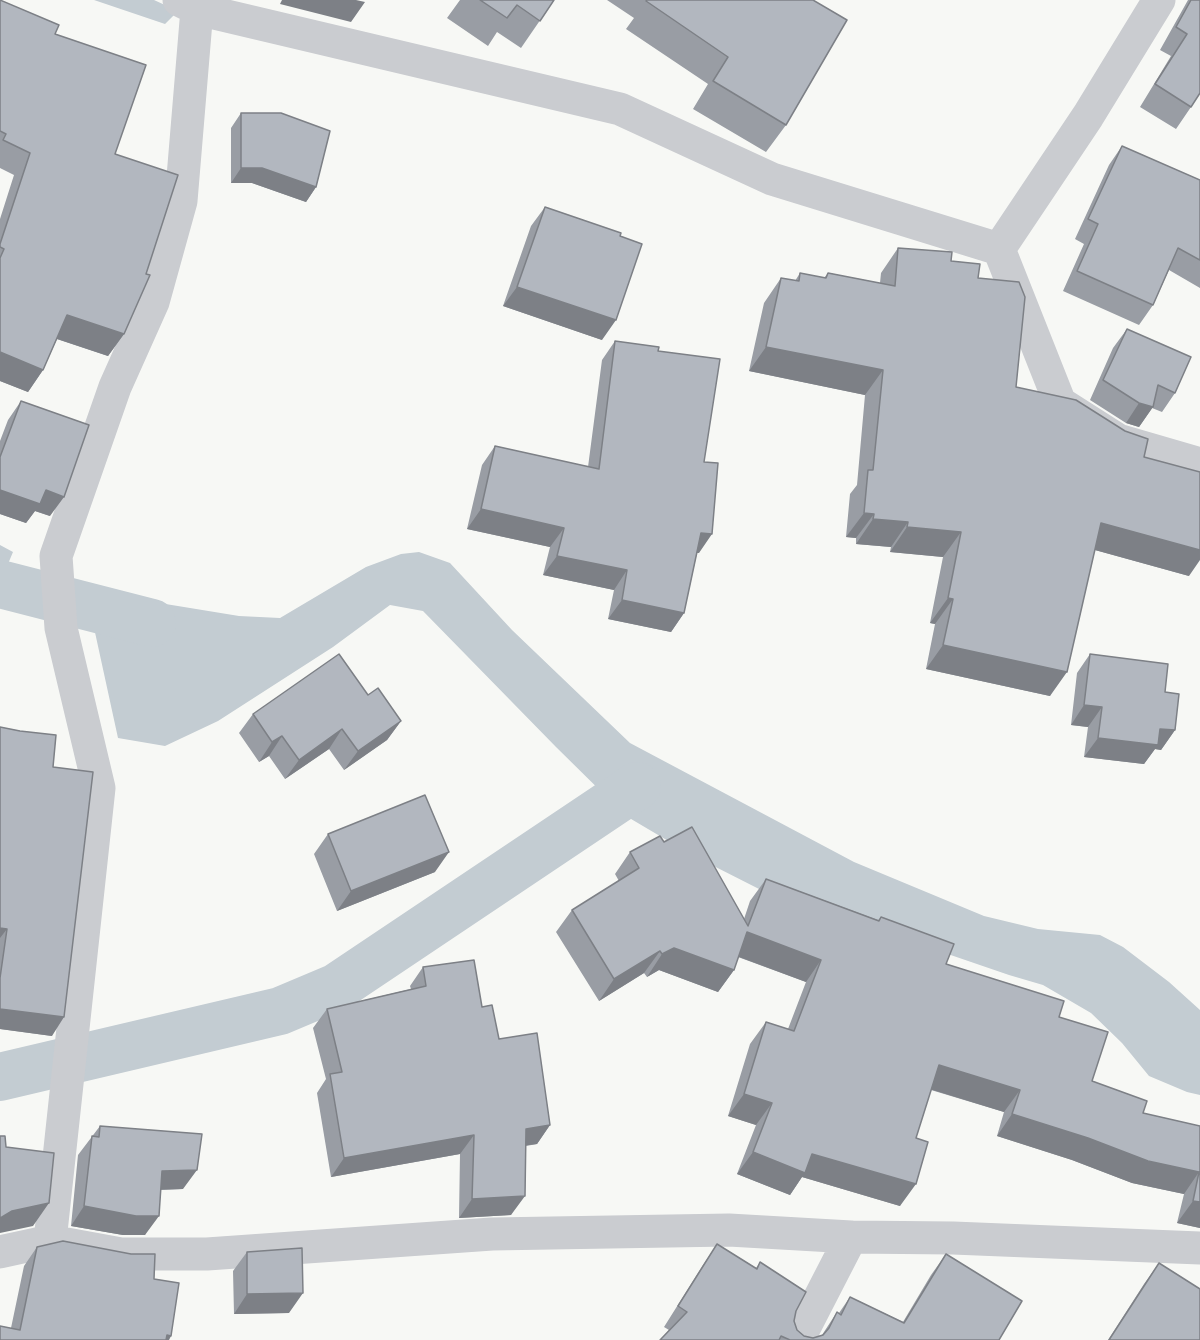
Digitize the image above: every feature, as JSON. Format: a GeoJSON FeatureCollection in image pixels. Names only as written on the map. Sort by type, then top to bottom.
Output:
{"type":"FeatureCollection","features":[{"type":"Feature","properties":{"kind":"street"},"geometry":{"type":"LineString","coordinates":[[999,249],[1088,116],[1159,0]]}},
{"type":"Feature","properties":{"kind":"street"},"geometry":{"type":"LineString","coordinates":[[51,1241],[99,788],[61,628],[56,556],[115,387],[153,302],[181,201],[188,4],[620,109],[772,179],[999,249]]}},
{"type":"Feature","properties":{"kind":"street"},"geometry":{"type":"LineString","coordinates":[[999,249],[1060,402],[1118,441],[1200,464]]}},
{"type":"Feature","properties":{"kind":"street"},"geometry":{"type":"LineString","coordinates":[[0,1252],[51,1241],[121,1254],[196,1254],[492,1234],[729,1230],[851,1237],[952,1238],[1200,1248]]}},
{"type":"Feature","properties":{"kind":"street"},"geometry":{"type":"LineString","coordinates":[[798,1340],[851,1237]]}},
{"type":"Feature","properties":{"kind":"shaded area"},"geometry":{"type":"Polygon","coordinates":[[[94,0],[154,0],[178,11],[165,24],[94,0]]]}},
{"type":"Feature","properties":{"kind":"shaded area"},"geometry":{"type":"Polygon","coordinates":[[[0,545],[13,552],[0,583],[0,545]]]}},
{"type":"Feature","properties":{"kind":"shaded area"},"geometry":{"type":"Polygon","coordinates":[[[419,552],[450,563],[512,630],[630,743],[854,862],[984,916],[1038,929],[1100,935],[1123,947],[1169,982],[1200,1010],[1200,1095],[1149,1076],[1122,1043],[1091,1013],[1043,985],[761,890],[692,855],[626,816],[423,611],[390,605],[333,647],[218,721],[165,746],[118,738],[86,591],[239,616],[280,618],[366,567],[401,554],[419,552]]]}},
{"type":"Feature","properties":{"kind":"building"},"geometry":{"type":"Polygon","coordinates":[[[0,0],[59,25],[55,34],[146,65],[115,154],[178,175],[146,274],[150,275],[124,334],[67,315],[43,370],[0,352],[0,258],[4,249],[0,247],[0,244],[30,153],[3,140],[6,134],[0,131],[0,0]]]}},
{"type":"Feature","properties":{"kind":"building"},"geometry":{"type":"Polygon","coordinates":[[[480,0],[554,0],[540,21],[517,5],[507,18],[480,0]]]}},
{"type":"Feature","properties":{"kind":"building"},"geometry":{"type":"Polygon","coordinates":[[[647,0],[813,0],[847,20],[786,125],[713,81],[728,57],[647,0]]]}},
{"type":"Feature","properties":{"kind":"building"},"geometry":{"type":"Polygon","coordinates":[[[1191,0],[1200,0],[1200,93],[1191,107],[1155,84],[1187,34],[1176,27],[1191,0]]]}},
{"type":"Feature","properties":{"kind":"building"},"geometry":{"type":"Polygon","coordinates":[[[241,113],[281,113],[330,131],[316,187],[262,168],[241,168],[241,113]]]}},
{"type":"Feature","properties":{"kind":"building"},"geometry":{"type":"Polygon","coordinates":[[[1122,146],[1200,180],[1200,260],[1178,248],[1153,305],[1077,271],[1098,224],[1088,219],[1122,146]]]}},
{"type":"Feature","properties":{"kind":"building"},"geometry":{"type":"Polygon","coordinates":[[[545,207],[621,233],[620,236],[642,244],[616,320],[517,287],[545,207]]]}},
{"type":"Feature","properties":{"kind":"building"},"geometry":{"type":"Polygon","coordinates":[[[898,248],[952,252],[951,261],[980,264],[978,278],[1019,282],[1025,297],[1016,387],[1076,400],[1125,431],[1148,439],[1144,457],[1200,472],[1200,550],[1101,523],[1067,672],[943,645],[953,599],[948,598],[961,532],[907,527],[908,522],[873,519],[874,514],[864,513],[868,470],[873,470],[883,370],[766,347],[781,278],[799,281],[800,273],[826,278],[828,273],[895,286],[898,248]]]}},
{"type":"Feature","properties":{"kind":"building"},"geometry":{"type":"Polygon","coordinates":[[[1127,329],[1191,357],[1175,393],[1158,385],[1153,407],[1139,403],[1103,380],[1127,329]]]}},
{"type":"Feature","properties":{"kind":"building"},"geometry":{"type":"Polygon","coordinates":[[[615,341],[659,347],[658,351],[720,359],[704,462],[718,463],[712,534],[701,533],[684,613],[622,600],[627,570],[557,556],[564,528],[481,509],[495,446],[599,469],[615,341]]]}},
{"type":"Feature","properties":{"kind":"building"},"geometry":{"type":"Polygon","coordinates":[[[21,401],[89,425],[64,497],[46,490],[40,504],[0,490],[0,457],[21,401]]]}},
{"type":"Feature","properties":{"kind":"building"},"geometry":{"type":"Polygon","coordinates":[[[339,654],[368,695],[378,688],[401,721],[358,751],[342,729],[299,760],[282,736],[272,742],[253,714],[339,654]]]}},
{"type":"Feature","properties":{"kind":"building"},"geometry":{"type":"Polygon","coordinates":[[[1090,654],[1168,664],[1165,692],[1179,694],[1175,730],[1160,729],[1158,745],[1098,738],[1102,707],[1084,705],[1090,654]]]}},
{"type":"Feature","properties":{"kind":"building"},"geometry":{"type":"Polygon","coordinates":[[[0,727],[56,735],[53,767],[93,772],[64,1017],[0,1009],[0,978],[7,929],[0,928],[0,727]]]}},
{"type":"Feature","properties":{"kind":"building"},"geometry":{"type":"Polygon","coordinates":[[[425,795],[449,852],[351,891],[328,834],[425,795]]]}},
{"type":"Feature","properties":{"kind":"building"},"geometry":{"type":"Polygon","coordinates":[[[692,827],[748,926],[766,879],[879,921],[881,917],[954,944],[946,964],[1064,1001],[1059,1017],[1108,1032],[1092,1081],[1147,1101],[1143,1113],[1200,1126],[1200,1202],[1193,1201],[1199,1172],[1148,1161],[1088,1138],[1012,1114],[1020,1090],[939,1065],[916,1138],[928,1142],[916,1184],[812,1154],[805,1173],[753,1152],[772,1103],[744,1094],[766,1022],[794,1031],[821,960],[747,932],[734,970],[674,948],[662,954],[660,951],[614,979],[572,910],[639,868],[630,852],[660,836],[664,842],[692,827]]]}},
{"type":"Feature","properties":{"kind":"building"},"geometry":{"type":"Polygon","coordinates":[[[474,960],[482,1007],[492,1005],[499,1039],[537,1033],[550,1125],[526,1129],[525,1196],[472,1199],[474,1135],[344,1158],[330,1074],[342,1072],[327,1009],[426,986],[423,967],[474,960]]]}},
{"type":"Feature","properties":{"kind":"building"},"geometry":{"type":"Polygon","coordinates":[[[100,1126],[202,1134],[197,1170],[162,1171],[159,1216],[136,1216],[84,1206],[92,1136],[99,1137],[100,1126]]]}},
{"type":"Feature","properties":{"kind":"building"},"geometry":{"type":"Polygon","coordinates":[[[0,1136],[5,1136],[6,1147],[54,1153],[49,1203],[12,1211],[0,1218],[0,1136]]]}},
{"type":"Feature","properties":{"kind":"building"},"geometry":{"type":"Polygon","coordinates":[[[63,1241],[131,1254],[155,1254],[154,1279],[179,1283],[171,1336],[167,1335],[166,1340],[0,1340],[0,1326],[20,1330],[37,1247],[63,1241]]]}},
{"type":"Feature","properties":{"kind":"building"},"geometry":{"type":"Polygon","coordinates":[[[717,1244],[757,1269],[760,1262],[806,1292],[796,1311],[794,1321],[797,1330],[804,1336],[813,1338],[823,1335],[837,1312],[841,1315],[850,1297],[904,1323],[946,1254],[1022,1301],[999,1340],[790,1340],[781,1336],[779,1340],[660,1340],[687,1312],[678,1306],[717,1244]]]}},
{"type":"Feature","properties":{"kind":"building"},"geometry":{"type":"Polygon","coordinates":[[[302,1248],[303,1293],[247,1294],[247,1252],[302,1248]]]}},
{"type":"Feature","properties":{"kind":"building"},"geometry":{"type":"Polygon","coordinates":[[[1159,1263],[1200,1289],[1200,1340],[1109,1340],[1159,1263]]]}},
{"type":"Feature","properties":{"kind":"waterway"},"geometry":{"type":"LineString","coordinates":[[0,584],[152,623]]}},
{"type":"Feature","properties":{"kind":"waterway"},"geometry":{"type":"LineString","coordinates":[[0,1077],[280,1011],[337,987],[637,786]]}}]}
